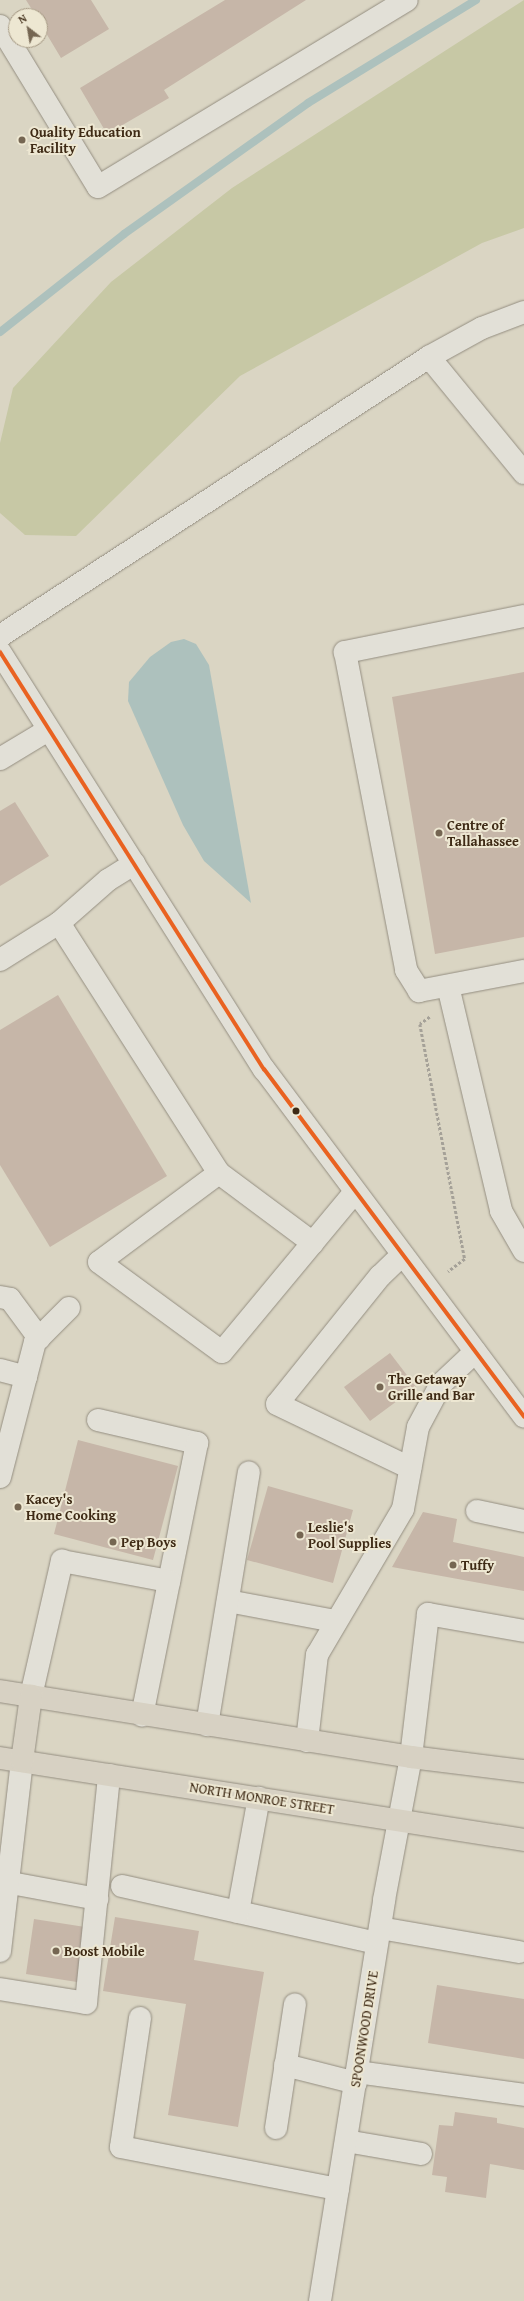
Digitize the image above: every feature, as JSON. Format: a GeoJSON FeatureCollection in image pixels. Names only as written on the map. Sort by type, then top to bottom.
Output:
{"type":"FeatureCollection","features":[{"type":"Feature","properties":{"kind":"main road"},"geometry":{"type":"LineString","coordinates":[[0,1691],[410,1757],[524,1771]]}},
{"type":"Feature","properties":{"kind":"main road"},"geometry":{"type":"LineString","coordinates":[[22,1761],[31,1696]]}},
{"type":"Feature","properties":{"kind":"main road","name":"NORTH MONROE STREET"},"geometry":{"type":"LineString","coordinates":[[0,1758],[398,1819],[524,1840]]}},
{"type":"Feature","properties":{"kind":"street"},"geometry":{"type":"LineString","coordinates":[[0,26],[98,187],[407,0]]}},
{"type":"Feature","properties":{"kind":"street"},"geometry":{"type":"LineString","coordinates":[[0,636],[429,357],[482,328],[524,312]]}},
{"type":"Feature","properties":{"kind":"street"},"geometry":{"type":"LineString","coordinates":[[429,357],[524,473]]}},
{"type":"Feature","properties":{"kind":"street"},"geometry":{"type":"LineString","coordinates":[[524,616],[346,652],[406,970],[419,991],[449,993],[524,971]]}},
{"type":"Feature","properties":{"kind":"street"},"geometry":{"type":"LineString","coordinates":[[0,652],[7,681],[48,730],[264,1069],[524,1416]]}},
{"type":"Feature","properties":{"kind":"street"},"geometry":{"type":"LineString","coordinates":[[0,759],[48,730]]}},
{"type":"Feature","properties":{"kind":"street"},"geometry":{"type":"LineString","coordinates":[[0,960],[59,923],[108,880],[134,864]]}},
{"type":"Feature","properties":{"kind":"street"},"geometry":{"type":"LineString","coordinates":[[59,923],[219,1173],[314,1242]]}},
{"type":"Feature","properties":{"kind":"street"},"geometry":{"type":"LineString","coordinates":[[449,993],[501,1211],[524,1251]]}},
{"type":"Feature","properties":{"kind":"street"},"geometry":{"type":"LineString","coordinates":[[219,1173],[99,1262],[222,1352],[355,1192]]}},
{"type":"Feature","properties":{"kind":"street"},"geometry":{"type":"LineString","coordinates":[[402,1255],[380,1276],[277,1404],[410,1468]]}},
{"type":"Feature","properties":{"kind":"street"},"geometry":{"type":"LineString","coordinates":[[0,1297],[10,1299],[39,1338]]}},
{"type":"Feature","properties":{"kind":"street"},"geometry":{"type":"LineString","coordinates":[[0,1477],[26,1377],[39,1338],[69,1308]]}},
{"type":"Feature","properties":{"kind":"street"},"geometry":{"type":"LineString","coordinates":[[307,1741],[317,1655],[335,1621],[403,1509],[418,1427],[441,1384],[475,1352]]}},
{"type":"Feature","properties":{"kind":"street"},"geometry":{"type":"LineString","coordinates":[[0,1370],[26,1377]]}},
{"type":"Feature","properties":{"kind":"street"},"geometry":{"type":"LineString","coordinates":[[98,1420],[197,1443],[142,1714]]}},
{"type":"Feature","properties":{"kind":"street"},"geometry":{"type":"LineString","coordinates":[[207,1725],[250,1472]]}},
{"type":"Feature","properties":{"kind":"street"},"geometry":{"type":"LineString","coordinates":[[477,1511],[524,1521]]}},
{"type":"Feature","properties":{"kind":"street"},"geometry":{"type":"LineString","coordinates":[[31,1696],[62,1561],[169,1581]]}},
{"type":"Feature","properties":{"kind":"street"},"geometry":{"type":"LineString","coordinates":[[228,1601],[335,1621]]}},
{"type":"Feature","properties":{"kind":"street","name":"SPOONWOOD DRIVE"},"geometry":{"type":"LineString","coordinates":[[320,2301],[398,1819],[410,1757],[428,1614],[524,1631]]}},
{"type":"Feature","properties":{"kind":"street"},"geometry":{"type":"LineString","coordinates":[[0,1951],[4,1882],[22,1761]]}},
{"type":"Feature","properties":{"kind":"street"},"geometry":{"type":"LineString","coordinates":[[0,1989],[86,2003],[109,1775]]}},
{"type":"Feature","properties":{"kind":"street"},"geometry":{"type":"LineString","coordinates":[[238,1912],[259,1798]]}},
{"type":"Feature","properties":{"kind":"street"},"geometry":{"type":"LineString","coordinates":[[4,1882],[97,1899]]}},
{"type":"Feature","properties":{"kind":"street"},"geometry":{"type":"LineString","coordinates":[[122,1886],[238,1912],[379,1936],[519,1952]]}},
{"type":"Feature","properties":{"kind":"street"},"geometry":{"type":"LineString","coordinates":[[276,2128],[295,2004]]}},
{"type":"Feature","properties":{"kind":"street"},"geometry":{"type":"LineString","coordinates":[[140,2018],[121,2147],[338,2189]]}},
{"type":"Feature","properties":{"kind":"street"},"geometry":{"type":"LineString","coordinates":[[286,2065],[357,2077],[524,2095]]}},
{"type":"Feature","properties":{"kind":"street"},"geometry":{"type":"LineString","coordinates":[[346,2141],[421,2154]]}},
{"type":"Feature","properties":{"kind":"path"},"geometry":{"type":"LineString","coordinates":[[448,1272],[465,1259],[420,1024],[449,993]]}},
{"type":"Feature","properties":{"kind":"green space"},"geometry":{"type":"Polygon","coordinates":[[[524,0],[524,228],[482,243],[240,376],[76,536],[25,535],[0,513],[0,443],[13,388],[111,282],[232,188],[524,0]]]}},
{"type":"Feature","properties":{"kind":"shaded area"},"geometry":{"type":"Polygon","coordinates":[[[184,639],[196,644],[209,665],[251,903],[204,861],[183,825],[128,701],[129,682],[150,657],[171,642],[184,639]]]}},
{"type":"Feature","properties":{"kind":"building"},"geometry":{"type":"Polygon","coordinates":[[[26,0],[91,0],[109,29],[61,58],[48,36],[48,8],[31,8],[26,0]]]}},
{"type":"Feature","properties":{"kind":"building"},"geometry":{"type":"Polygon","coordinates":[[[225,0],[306,0],[164,90],[169,98],[107,134],[80,88],[225,0]]]}},
{"type":"Feature","properties":{"kind":"building"},"geometry":{"type":"Polygon","coordinates":[[[524,672],[524,937],[435,954],[392,697],[524,672]]]}},
{"type":"Feature","properties":{"kind":"building"},"geometry":{"type":"Polygon","coordinates":[[[15,802],[49,856],[0,886],[0,811],[15,802]]]}},
{"type":"Feature","properties":{"kind":"building"},"geometry":{"type":"Polygon","coordinates":[[[58,995],[167,1176],[50,1247],[0,1165],[0,1030],[58,995]]]}},
{"type":"Feature","properties":{"kind":"building","name":"The Getaway Grille and Bar"},"geometry":{"type":"Polygon","coordinates":[[[390,1353],[416,1387],[370,1421],[344,1387],[390,1353]]]}},
{"type":"Feature","properties":{"kind":"building"},"geometry":{"type":"Polygon","coordinates":[[[78,1440],[178,1466],[153,1560],[54,1534],[78,1440]]]}},
{"type":"Feature","properties":{"kind":"building","name":"Leslie's Pool Supplies"},"geometry":{"type":"Polygon","coordinates":[[[268,1486],[353,1510],[333,1583],[247,1560],[268,1486]]]}},
{"type":"Feature","properties":{"kind":"building"},"geometry":{"type":"Polygon","coordinates":[[[423,1512],[457,1519],[453,1542],[524,1557],[524,1591],[392,1567],[423,1512]]]}},
{"type":"Feature","properties":{"kind":"building"},"geometry":{"type":"Polygon","coordinates":[[[115,1917],[199,1931],[194,1960],[264,1972],[238,2127],[168,2115],[186,2004],[103,1991],[115,1917]]]}},
{"type":"Feature","properties":{"kind":"building","name":"Boost Mobile"},"geometry":{"type":"Polygon","coordinates":[[[34,1919],[85,1927],[77,1982],[26,1974],[34,1919]]]}},
{"type":"Feature","properties":{"kind":"building"},"geometry":{"type":"Polygon","coordinates":[[[437,1985],[524,1999],[524,2059],[428,2043],[437,1985]]]}},
{"type":"Feature","properties":{"kind":"building"},"geometry":{"type":"Polygon","coordinates":[[[455,2112],[497,2118],[497,2123],[524,2128],[524,2170],[490,2164],[486,2198],[445,2192],[447,2177],[432,2175],[439,2125],[453,2126],[455,2112]]]}},
{"type":"Feature","properties":{"kind":"waterway"},"geometry":{"type":"LineString","coordinates":[[0,332],[124,234],[308,103],[476,0]]}},
{"type":"Feature","properties":{"kind":"transit line"},"geometry":{"type":"LineString","coordinates":[[0,652],[264,1069],[524,1416]]}},
{"type":"Feature","properties":{"kind":"place","name":"Quality Education Facility"},"geometry":{"type":"Point","coordinates":[22,140]}},
{"type":"Feature","properties":{"kind":"place","name":"Centre of Tallahassee"},"geometry":{"type":"Point","coordinates":[439,833]}},
{"type":"Feature","properties":{"kind":"place","name":"The Getaway Grille and Bar"},"geometry":{"type":"Point","coordinates":[380,1387]}},
{"type":"Feature","properties":{"kind":"place","name":"Kacey's Home Cooking"},"geometry":{"type":"Point","coordinates":[18,1507]}},
{"type":"Feature","properties":{"kind":"place","name":"Leslie's Pool Supplies"},"geometry":{"type":"Point","coordinates":[300,1535]}},
{"type":"Feature","properties":{"kind":"place","name":"Pep Boys"},"geometry":{"type":"Point","coordinates":[113,1542]}},
{"type":"Feature","properties":{"kind":"place","name":"Tuffy"},"geometry":{"type":"Point","coordinates":[453,1565]}},
{"type":"Feature","properties":{"kind":"place","name":"Boost Mobile"},"geometry":{"type":"Point","coordinates":[56,1951]}}]}
